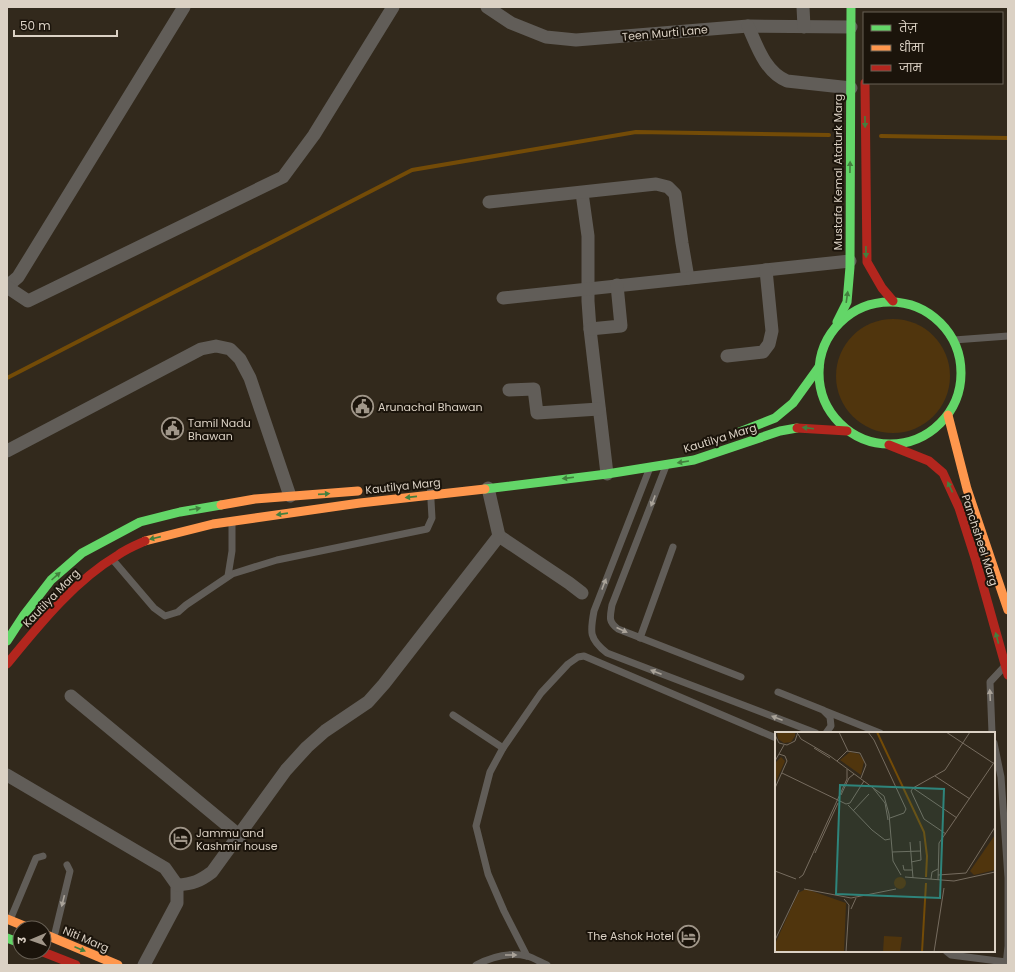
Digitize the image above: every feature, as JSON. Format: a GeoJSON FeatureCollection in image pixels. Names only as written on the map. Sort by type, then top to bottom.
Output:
{"type":"FeatureCollection","features":[{"type":"Feature","properties":{"kind":"street"},"geometry":{"type":"LineString","coordinates":[[7,283],[11,283],[18,277],[184,7]]}},
{"type":"Feature","properties":{"kind":"street"},"geometry":{"type":"LineString","coordinates":[[7,287],[28,300],[283,177],[314,135],[393,7]]}},
{"type":"Feature","properties":{"kind":"street","name":"Teen Murti Lane"},"geometry":{"type":"LineString","coordinates":[[488,7],[511,23],[546,37],[576,40],[748,26],[851,27]]}},
{"type":"Feature","properties":{"kind":"street"},"geometry":{"type":"LineString","coordinates":[[803,7],[804,27]]}},
{"type":"Feature","properties":{"kind":"street","name":"Mustafa Kemal Ataturk Marg"},"geometry":{"type":"LineString","coordinates":[[831,332],[847,302],[850,261],[852,7]]}},
{"type":"Feature","properties":{"kind":"street"},"geometry":{"type":"LineString","coordinates":[[748,26],[765,62],[780,78],[787,81],[851,88]]}},
{"type":"Feature","properties":{"kind":"street"},"geometry":{"type":"LineString","coordinates":[[865,84],[866,262],[882,288],[893,301]]}},
{"type":"Feature","properties":{"kind":"street"},"geometry":{"type":"LineString","coordinates":[[489,202],[656,184],[668,187],[675,194],[688,278]]}},
{"type":"Feature","properties":{"kind":"street"},"geometry":{"type":"LineString","coordinates":[[582,193],[588,236],[590,329],[606,466]]}},
{"type":"Feature","properties":{"kind":"street"},"geometry":{"type":"LineString","coordinates":[[503,298],[850,261]]}},
{"type":"Feature","properties":{"kind":"street"},"geometry":{"type":"LineString","coordinates":[[727,356],[763,352],[770,344],[772,331],[766,270]]}},
{"type":"Feature","properties":{"kind":"street"},"geometry":{"type":"LineString","coordinates":[[590,329],[621,326],[617,285]]}},
{"type":"Feature","properties":{"kind":"street"},"geometry":{"type":"LineString","coordinates":[[893,301],[918,307],[939,320],[954,340],[960,359],[961,379],[957,398],[948,415],[936,428],[922,437],[906,443],[889,445],[866,441],[847,431],[830,413],[820,391],[818,367],[822,349],[831,332],[848,315],[855,311],[869,304],[893,301]]}},
{"type":"Feature","properties":{"kind":"street"},"geometry":{"type":"LineString","coordinates":[[7,451],[201,349],[216,346],[230,349],[240,359],[250,378],[290,496]]}},
{"type":"Feature","properties":{"kind":"street","name":"Kautilya Marg"},"geometry":{"type":"LineString","coordinates":[[728,437],[775,418],[793,403],[818,367]]}},
{"type":"Feature","properties":{"kind":"street"},"geometry":{"type":"LineString","coordinates":[[509,390],[534,389],[537,413],[599,409]]}},
{"type":"Feature","properties":{"kind":"street","name":"Panchsheel Marg"},"geometry":{"type":"LineString","coordinates":[[948,415],[954,444],[967,490],[1008,610]]}},
{"type":"Feature","properties":{"kind":"street","name":"Kautilya Marg"},"geometry":{"type":"LineString","coordinates":[[640,459],[667,458],[694,460],[780,431],[799,427],[847,431]]}},
{"type":"Feature","properties":{"kind":"street","name":"Panchsheel Marg"},"geometry":{"type":"LineString","coordinates":[[889,445],[929,462],[943,473],[959,508],[976,561],[1008,675]]}},
{"type":"Feature","properties":{"kind":"street","name":"Kautilya Marg"},"geometry":{"type":"LineString","coordinates":[[7,664],[46,617],[76,587],[104,552],[140,522],[180,512],[230,512],[360,503],[431,495],[488,488],[606,466],[650,467],[667,458]]}},
{"type":"Feature","properties":{"kind":"street"},"geometry":{"type":"LineString","coordinates":[[488,488],[498,536],[582,593]]}},
{"type":"Feature","properties":{"kind":"street","name":"Kautilya Marg"},"geometry":{"type":"LineString","coordinates":[[7,641],[24,615],[51,580],[82,553],[104,552],[148,539],[213,524],[230,512],[255,499],[367,490]]}},
{"type":"Feature","properties":{"kind":"street"},"geometry":{"type":"LineString","coordinates":[[177,885],[200,881],[212,872],[240,836],[286,770],[307,747],[325,731],[368,702],[384,684],[498,536]]}},
{"type":"Feature","properties":{"kind":"street"},"geometry":{"type":"LineString","coordinates":[[71,696],[240,836]]}},
{"type":"Feature","properties":{"kind":"street"},"geometry":{"type":"LineString","coordinates":[[7,775],[165,868],[177,885],[177,903],[144,965]]}},
{"type":"Feature","properties":{"kind":"street","name":"Niti Marg"},"geometry":{"type":"LineString","coordinates":[[54,938],[118,965]]}},
{"type":"Feature","properties":{"kind":"street"},"geometry":{"type":"LineString","coordinates":[[52,956],[76,965]]}},
{"type":"Feature","properties":{"kind":"lane"},"geometry":{"type":"LineString","coordinates":[[954,340],[1008,336]]}},
{"type":"Feature","properties":{"kind":"lane"},"geometry":{"type":"LineString","coordinates":[[654,458],[594,611],[590,628],[596,644],[607,653],[813,732]]}},
{"type":"Feature","properties":{"kind":"lane"},"geometry":{"type":"LineString","coordinates":[[667,458],[612,605],[610,617],[612,625],[618,629],[741,678]]}},
{"type":"Feature","properties":{"kind":"lane"},"geometry":{"type":"LineString","coordinates":[[104,552],[139,588],[154,608],[165,616],[178,612],[232,574],[277,560],[427,529],[432,518],[430,483]]}},
{"type":"Feature","properties":{"kind":"lane"},"geometry":{"type":"LineString","coordinates":[[228,576],[232,551],[230,512]]}},
{"type":"Feature","properties":{"kind":"lane"},"geometry":{"type":"LineString","coordinates":[[640,638],[674,547]]}},
{"type":"Feature","properties":{"kind":"lane"},"geometry":{"type":"LineString","coordinates":[[527,956],[488,874],[476,826],[490,772],[541,692],[568,664],[584,656],[775,738]]}},
{"type":"Feature","properties":{"kind":"lane"},"geometry":{"type":"LineString","coordinates":[[991,732],[990,682],[1006,665]]}},
{"type":"Feature","properties":{"kind":"lane"},"geometry":{"type":"LineString","coordinates":[[778,692],[878,732]]}},
{"type":"Feature","properties":{"kind":"lane"},"geometry":{"type":"LineString","coordinates":[[823,710],[830,717],[831,726],[827,732]]}},
{"type":"Feature","properties":{"kind":"lane"},"geometry":{"type":"LineString","coordinates":[[453,715],[504,748]]}},
{"type":"Feature","properties":{"kind":"lane"},"geometry":{"type":"LineString","coordinates":[[947,952],[951,955],[1006,964],[1008,946],[1008,878],[1001,777],[995,748]]}},
{"type":"Feature","properties":{"kind":"lane"},"geometry":{"type":"LineString","coordinates":[[8,920],[36,858],[42,856]]}},
{"type":"Feature","properties":{"kind":"lane"},"geometry":{"type":"LineString","coordinates":[[54,938],[70,871],[67,864]]}},
{"type":"Feature","properties":{"kind":"lane"},"geometry":{"type":"LineString","coordinates":[[476,965],[489,958],[509,954],[527,956],[547,965]]}},
{"type":"Feature","properties":{"kind":"shaded area"},"geometry":{"type":"Polygon","coordinates":[[[893,319],[915,323],[933,336],[946,354],[950,376],[946,398],[933,416],[915,429],[893,433],[871,429],[853,416],[840,398],[836,376],[840,354],[853,336],[871,323],[893,319]]]}},
{"type":"Feature","properties":{"kind":"waterway"},"geometry":{"type":"LineString","coordinates":[[7,378],[412,170],[636,132],[829,135]]}},
{"type":"Feature","properties":{"kind":"waterway"},"geometry":{"type":"LineString","coordinates":[[881,136],[1008,138]]}},
{"type":"Feature","properties":{"kind":"traffic: fast"},"geometry":{"type":"LineString","coordinates":[[837,322],[847,302],[850,267],[851,7]]}},
{"type":"Feature","properties":{"kind":"traffic: fast"},"geometry":{"type":"LineString","coordinates":[[883,302],[897,302],[924,310],[945,328],[956,346],[960,359],[961,373],[960,387],[953,407],[935,428],[924,436],[911,441],[897,444],[883,444],[856,436],[835,418],[827,407],[822,394],[819,380],[819,366],[827,339],[845,318],[856,310],[869,305],[883,302]]}},
{"type":"Feature","properties":{"kind":"traffic: fast"},"geometry":{"type":"LineString","coordinates":[[737,433],[775,418],[793,403],[819,367]]}},
{"type":"Feature","properties":{"kind":"traffic: fast"},"geometry":{"type":"LineString","coordinates":[[485,489],[607,474],[694,460],[780,431],[797,428]]}},
{"type":"Feature","properties":{"kind":"traffic: fast"},"geometry":{"type":"LineString","coordinates":[[7,641],[24,615],[51,580],[82,553],[140,522],[180,512],[221,505]]}},
{"type":"Feature","properties":{"kind":"traffic: fast"},"geometry":{"type":"LineString","coordinates":[[7,938],[12,940]]}},
{"type":"Feature","properties":{"kind":"traffic: slow"},"geometry":{"type":"LineString","coordinates":[[948,415],[967,489],[1008,610]]}},
{"type":"Feature","properties":{"kind":"traffic: slow"},"geometry":{"type":"LineString","coordinates":[[145,541],[213,524],[360,503],[485,489]]}},
{"type":"Feature","properties":{"kind":"traffic: slow"},"geometry":{"type":"LineString","coordinates":[[221,505],[255,499],[358,491]]}},
{"type":"Feature","properties":{"kind":"traffic: slow"},"geometry":{"type":"LineString","coordinates":[[7,919],[12,921]]}},
{"type":"Feature","properties":{"kind":"traffic: slow"},"geometry":{"type":"LineString","coordinates":[[52,937],[118,965]]}},
{"type":"Feature","properties":{"kind":"traffic: jam"},"geometry":{"type":"LineString","coordinates":[[865,84],[867,262],[882,288],[893,301]]}},
{"type":"Feature","properties":{"kind":"traffic: jam"},"geometry":{"type":"LineString","coordinates":[[797,428],[847,431]]}},
{"type":"Feature","properties":{"kind":"traffic: jam"},"geometry":{"type":"LineString","coordinates":[[889,445],[929,461],[943,473],[959,508],[976,561],[1008,675]]}},
{"type":"Feature","properties":{"kind":"traffic: jam"},"geometry":{"type":"LineString","coordinates":[[7,664],[32,634],[72,591],[102,566],[131,547],[145,541]]}},
{"type":"Feature","properties":{"kind":"traffic: jam"},"geometry":{"type":"LineString","coordinates":[[52,956],[76,965]]}},
{"type":"Feature","properties":{"kind":"place","name":"Arunachal Bhawan"},"geometry":{"type":"Point","coordinates":[363,407]}},
{"type":"Feature","properties":{"kind":"place","name":"Tamil Nadu Bhawan"},"geometry":{"type":"Point","coordinates":[173,429]}},
{"type":"Feature","properties":{"kind":"place","name":"Jammu and Kashmir house"},"geometry":{"type":"Point","coordinates":[180,839]}},
{"type":"Feature","properties":{"kind":"place","name":"The Ashok Hotel"},"geometry":{"type":"Point","coordinates":[689,936]}}]}
